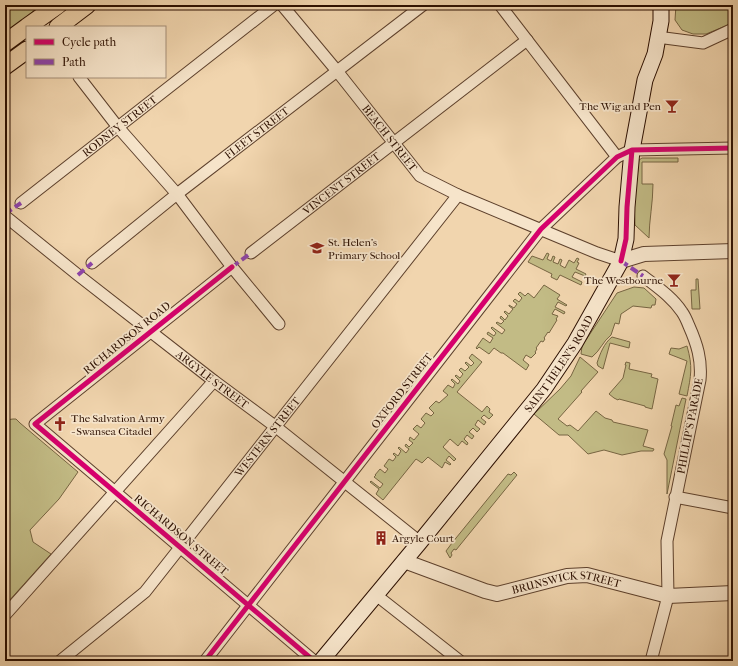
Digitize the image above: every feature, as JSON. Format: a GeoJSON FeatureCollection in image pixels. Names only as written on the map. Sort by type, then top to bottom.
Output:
{"type":"FeatureCollection","features":[{"type":"Feature","properties":{"kind":"main road"},"geometry":{"type":"LineString","coordinates":[[28,26],[58,5]]}},
{"type":"Feature","properties":{"kind":"main road"},"geometry":{"type":"LineString","coordinates":[[59,26],[87,5]]}},
{"type":"Feature","properties":{"kind":"main road","name":"SAINT HELEN'S ROAD"},"geometry":{"type":"LineString","coordinates":[[321,661],[544,389],[575,343],[621,261],[626,239],[632,150],[645,80],[655,54],[661,21],[661,5]]}},
{"type":"Feature","properties":{"kind":"main road"},"geometry":{"type":"LineString","coordinates":[[5,43],[26,28]]}},
{"type":"Feature","properties":{"kind":"main road"},"geometry":{"type":"LineString","coordinates":[[5,66],[26,51]]}},
{"type":"Feature","properties":{"kind":"street","name":"RODNEY STREET"},"geometry":{"type":"LineString","coordinates":[[21,203],[117,126],[274,5]]}},
{"type":"Feature","properties":{"kind":"street","name":"BEACH STREET"},"geometry":{"type":"LineString","coordinates":[[282,5],[337,71],[420,176],[458,195],[597,253],[621,261]]}},
{"type":"Feature","properties":{"kind":"street","name":"FLEET STREET"},"geometry":{"type":"LineString","coordinates":[[92,263],[177,194],[423,5]]}},
{"type":"Feature","properties":{"kind":"street"},"geometry":{"type":"LineString","coordinates":[[500,5],[617,157]]}},
{"type":"Feature","properties":{"kind":"street"},"geometry":{"type":"LineString","coordinates":[[657,38],[703,43],[733,29]]}},
{"type":"Feature","properties":{"kind":"street","name":"VINCENT STREET"},"geometry":{"type":"LineString","coordinates":[[251,253],[527,40]]}},
{"type":"Feature","properties":{"kind":"street"},"geometry":{"type":"LineString","coordinates":[[80,78],[117,126],[177,194],[232,267],[278,324]]}},
{"type":"Feature","properties":{"kind":"street"},"geometry":{"type":"LineString","coordinates":[[632,150],[733,148]]}},
{"type":"Feature","properties":{"kind":"street","name":"OXFORD STREET"},"geometry":{"type":"LineString","coordinates":[[205,661],[541,229],[617,157],[632,150]]}},
{"type":"Feature","properties":{"kind":"street","name":"WESTERN STREET"},"geometry":{"type":"LineString","coordinates":[[60,661],[146,592],[458,195]]}},
{"type":"Feature","properties":{"kind":"street","name":"ARGYLE STREET"},"geometry":{"type":"LineString","coordinates":[[5,216],[214,381],[276,427],[420,542]]}},
{"type":"Feature","properties":{"kind":"street"},"geometry":{"type":"LineString","coordinates":[[621,261],[644,254],[733,251]]}},
{"type":"Feature","properties":{"kind":"street","name":"RICHARDSON ROAD"},"geometry":{"type":"LineString","coordinates":[[34,424],[232,267]]}},
{"type":"Feature","properties":{"kind":"street","name":"PHILLIP'S PARADE"},"geometry":{"type":"LineString","coordinates":[[643,276],[672,300],[683,312],[694,337],[700,356],[701,367],[700,380],[666,541],[668,596],[651,661]]}},
{"type":"Feature","properties":{"kind":"street"},"geometry":{"type":"LineString","coordinates":[[5,615],[214,381]]}},
{"type":"Feature","properties":{"kind":"street","name":"RICHARDSON STREET"},"geometry":{"type":"LineString","coordinates":[[34,424],[314,661]]}},
{"type":"Feature","properties":{"kind":"street"},"geometry":{"type":"LineString","coordinates":[[676,497],[733,508]]}},
{"type":"Feature","properties":{"kind":"street","name":"BRUNSWICK STREET"},"geometry":{"type":"LineString","coordinates":[[404,561],[485,592],[497,594],[567,576],[587,575],[668,596],[733,593]]}},
{"type":"Feature","properties":{"kind":"street"},"geometry":{"type":"LineString","coordinates":[[376,595],[460,661]]}},
{"type":"Feature","properties":{"kind":"shaded area"},"geometry":{"type":"Polygon","coordinates":[[[15,5],[40,5],[23,20],[5,32],[5,12],[15,5]]]}},
{"type":"Feature","properties":{"kind":"shaded area"},"geometry":{"type":"Polygon","coordinates":[[[676,5],[733,5],[733,23],[706,34],[693,34],[682,30],[675,20],[676,5]]]}},
{"type":"Feature","properties":{"kind":"shaded area"},"geometry":{"type":"Polygon","coordinates":[[[642,158],[678,158],[678,162],[642,162],[642,184],[653,184],[649,238],[635,225],[634,202],[639,160],[642,158]]]}},
{"type":"Feature","properties":{"kind":"shaded area"},"geometry":{"type":"Polygon","coordinates":[[[547,253],[549,254],[547,259],[551,261],[553,256],[555,257],[553,262],[558,264],[560,259],[562,260],[560,265],[565,268],[569,260],[574,263],[577,258],[579,259],[576,269],[586,274],[585,276],[575,272],[572,277],[582,282],[581,285],[560,275],[557,280],[551,277],[552,274],[528,262],[532,256],[543,260],[547,253]]]}},
{"type":"Feature","properties":{"kind":"shaded area"},"geometry":{"type":"Polygon","coordinates":[[[696,279],[698,279],[700,309],[692,309],[691,290],[696,290],[696,279]]]}},
{"type":"Feature","properties":{"kind":"shaded area"},"geometry":{"type":"Polygon","coordinates":[[[544,285],[560,295],[557,299],[567,305],[566,306],[558,302],[555,307],[565,312],[564,314],[555,309],[552,314],[558,316],[556,319],[557,320],[549,333],[548,332],[543,342],[541,341],[536,348],[536,353],[531,358],[526,355],[523,360],[529,365],[526,370],[494,348],[489,354],[479,347],[477,349],[476,348],[483,338],[490,343],[493,338],[487,334],[488,332],[494,336],[496,333],[491,328],[492,327],[502,334],[505,330],[496,323],[501,324],[504,321],[500,318],[501,316],[505,320],[508,316],[504,312],[505,311],[509,314],[513,309],[509,305],[514,308],[517,304],[513,301],[515,299],[519,302],[522,298],[518,294],[520,292],[525,296],[528,293],[534,298],[544,285]]]}},
{"type":"Feature","properties":{"kind":"shaded area"},"geometry":{"type":"Polygon","coordinates":[[[634,287],[644,288],[656,299],[655,305],[652,305],[651,308],[633,306],[621,314],[619,324],[615,323],[611,335],[595,355],[592,357],[581,354],[582,346],[617,293],[634,287]]]}},
{"type":"Feature","properties":{"kind":"shaded area"},"geometry":{"type":"Polygon","coordinates":[[[612,337],[630,342],[629,348],[610,343],[603,369],[598,366],[597,363],[605,345],[612,337]]]}},
{"type":"Feature","properties":{"kind":"shaded area"},"geometry":{"type":"Polygon","coordinates":[[[687,346],[691,371],[687,396],[679,394],[687,361],[669,354],[671,348],[679,349],[687,346]]]}},
{"type":"Feature","properties":{"kind":"shaded area"},"geometry":{"type":"Polygon","coordinates":[[[472,354],[482,362],[457,392],[482,412],[487,406],[490,409],[489,412],[493,415],[489,419],[484,415],[481,418],[486,422],[484,425],[478,420],[475,425],[480,429],[477,432],[473,428],[469,432],[474,436],[472,439],[467,435],[464,439],[468,443],[467,445],[462,441],[458,446],[450,439],[443,447],[456,459],[454,461],[449,456],[446,460],[451,464],[450,465],[445,462],[442,468],[428,457],[422,463],[416,459],[383,500],[376,494],[379,489],[370,482],[371,481],[380,488],[383,484],[374,477],[375,475],[380,469],[385,473],[388,469],[384,466],[389,459],[393,461],[396,457],[393,454],[394,453],[398,456],[401,451],[398,448],[399,447],[406,453],[409,449],[405,446],[406,444],[409,447],[413,443],[409,440],[410,437],[414,440],[419,434],[413,429],[417,425],[421,428],[425,423],[421,419],[426,413],[431,416],[434,413],[429,408],[436,401],[439,403],[448,395],[443,391],[448,385],[453,388],[455,384],[451,380],[452,379],[458,384],[460,381],[455,376],[456,375],[460,378],[463,374],[459,370],[461,368],[465,371],[469,367],[465,363],[466,362],[471,366],[474,363],[469,358],[472,354]]]}},
{"type":"Feature","properties":{"kind":"shaded area"},"geometry":{"type":"Polygon","coordinates":[[[580,357],[598,372],[558,419],[567,426],[570,425],[578,431],[596,411],[613,422],[648,430],[643,446],[654,449],[653,451],[641,451],[622,455],[604,450],[588,454],[568,435],[559,435],[534,414],[571,376],[580,357]]]}},
{"type":"Feature","properties":{"kind":"shaded area"},"geometry":{"type":"Polygon","coordinates":[[[626,362],[630,363],[629,369],[652,374],[651,377],[658,379],[652,409],[619,399],[618,400],[609,394],[623,378],[626,362]]]}},
{"type":"Feature","properties":{"kind":"shaded area"},"geometry":{"type":"Polygon","coordinates":[[[682,398],[686,399],[667,494],[667,460],[664,454],[676,405],[679,406],[682,398]]]}},
{"type":"Feature","properties":{"kind":"shaded area"},"geometry":{"type":"Polygon","coordinates":[[[16,419],[78,472],[59,499],[30,530],[33,542],[51,554],[7,603],[5,603],[5,420],[16,419]]]}},
{"type":"Feature","properties":{"kind":"shaded area"},"geometry":{"type":"Polygon","coordinates":[[[514,472],[517,475],[456,550],[454,549],[450,558],[446,551],[508,474],[511,475],[514,472]]]}},
{"type":"Feature","properties":{"kind":"marked path"},"geometry":{"type":"LineString","coordinates":[[5,214],[21,203]]}},
{"type":"Feature","properties":{"kind":"marked path"},"geometry":{"type":"LineString","coordinates":[[232,267],[251,253]]}},
{"type":"Feature","properties":{"kind":"marked path"},"geometry":{"type":"LineString","coordinates":[[621,261],[643,276]]}},
{"type":"Feature","properties":{"kind":"marked path"},"geometry":{"type":"LineString","coordinates":[[78,275],[92,263]]}},
{"type":"Feature","properties":{"kind":"cycle path"},"geometry":{"type":"LineString","coordinates":[[205,661],[541,229],[617,157],[632,150],[733,148]]}},
{"type":"Feature","properties":{"kind":"cycle path"},"geometry":{"type":"LineString","coordinates":[[621,261],[626,239],[632,150]]}},
{"type":"Feature","properties":{"kind":"cycle path"},"geometry":{"type":"LineString","coordinates":[[232,267],[35,424],[314,661]]}},
{"type":"Feature","properties":{"kind":"place","name":"The Wig and Pen"},"geometry":{"type":"Point","coordinates":[672,106]}},
{"type":"Feature","properties":{"kind":"place","name":"St. Helen's Primary School"},"geometry":{"type":"Point","coordinates":[317,248]}},
{"type":"Feature","properties":{"kind":"place","name":"The Westbourne"},"geometry":{"type":"Point","coordinates":[674,280]}},
{"type":"Feature","properties":{"kind":"place","name":"The Salvation Army - Swansea Citadel"},"geometry":{"type":"Point","coordinates":[60,424]}},
{"type":"Feature","properties":{"kind":"place","name":"Argyle Court"},"geometry":{"type":"Point","coordinates":[381,538]}}]}
